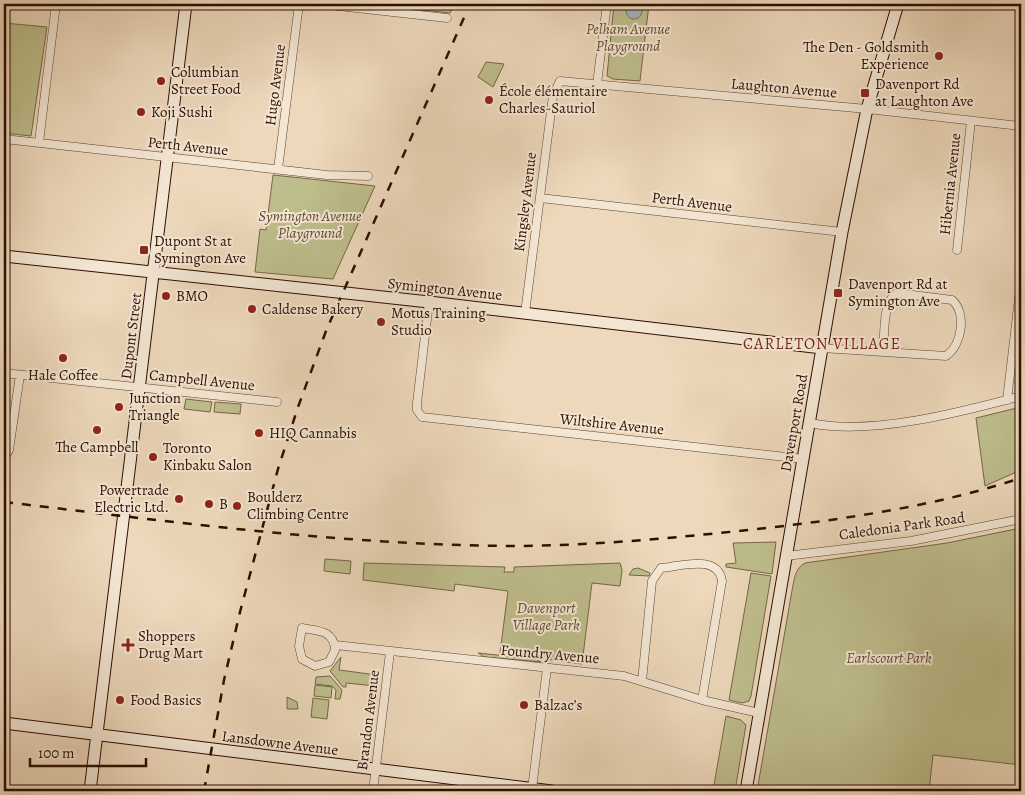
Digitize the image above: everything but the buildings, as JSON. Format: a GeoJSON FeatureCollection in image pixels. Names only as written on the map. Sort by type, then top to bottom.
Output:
{"type":"FeatureCollection","features":[{"type":"Feature","properties":{"kind":"street"},"geometry":{"type":"LineString","coordinates":[[39,142],[56,4]]}},
{"type":"Feature","properties":{"kind":"street","name":"Dupont Street"},"geometry":{"type":"LineString","coordinates":[[90,791],[186,4]]}},
{"type":"Feature","properties":{"kind":"street","name":"Hugo Avenue"},"geometry":{"type":"LineString","coordinates":[[278,169],[299,4]]}},
{"type":"Feature","properties":{"kind":"street"},"geometry":{"type":"LineString","coordinates":[[320,4],[446,18]]}},
{"type":"Feature","properties":{"kind":"street"},"geometry":{"type":"LineString","coordinates":[[597,84],[607,4]]}},
{"type":"Feature","properties":{"kind":"street","name":"Davenport Road"},"geometry":{"type":"LineString","coordinates":[[746,791],[842,232],[867,109],[898,4]]}},
{"type":"Feature","properties":{"kind":"street"},"geometry":{"type":"LineString","coordinates":[[996,4],[1021,6]]}},
{"type":"Feature","properties":{"kind":"street","name":"Laughton Avenue"},"geometry":{"type":"LineString","coordinates":[[553,96],[557,84],[564,80],[1021,126]]}},
{"type":"Feature","properties":{"kind":"street","name":"Kingsley Avenue"},"geometry":{"type":"LineString","coordinates":[[525,313],[553,96]]}},
{"type":"Feature","properties":{"kind":"street","name":"Hibernia Avenue"},"geometry":{"type":"LineString","coordinates":[[957,250],[971,121]]}},
{"type":"Feature","properties":{"kind":"street","name":"Perth Avenue"},"geometry":{"type":"LineString","coordinates":[[4,138],[167,158],[359,177],[368,176]]}},
{"type":"Feature","properties":{"kind":"street","name":"Perth Avenue"},"geometry":{"type":"LineString","coordinates":[[540,198],[842,232]]}},
{"type":"Feature","properties":{"kind":"street","name":"Symington Avenue"},"geometry":{"type":"LineString","coordinates":[[4,256],[429,302],[822,348],[883,350],[946,356],[954,351],[958,341],[962,312],[952,300],[898,293],[892,296],[888,306],[883,350]]}},
{"type":"Feature","properties":{"kind":"street"},"geometry":{"type":"LineString","coordinates":[[1007,400],[1021,281]]}},
{"type":"Feature","properties":{"kind":"street","name":"Wiltshire Avenue"},"geometry":{"type":"LineString","coordinates":[[429,302],[417,403],[419,414],[427,418],[804,459]]}},
{"type":"Feature","properties":{"kind":"street","name":"Campbell Avenue"},"geometry":{"type":"LineString","coordinates":[[4,373],[277,402]]}},
{"type":"Feature","properties":{"kind":"street"},"geometry":{"type":"LineString","coordinates":[[4,458],[9,450],[20,375]]}},
{"type":"Feature","properties":{"kind":"street"},"geometry":{"type":"LineString","coordinates":[[810,423],[824,426],[902,423],[1021,396]]}},
{"type":"Feature","properties":{"kind":"street","name":"Caledonia Park Road"},"geometry":{"type":"LineString","coordinates":[[786,556],[911,541],[1021,519]]}},
{"type":"Feature","properties":{"kind":"street"},"geometry":{"type":"LineString","coordinates":[[642,681],[652,581],[656,572],[661,568],[706,563],[714,565],[721,572],[722,582],[702,700]]}},
{"type":"Feature","properties":{"kind":"street"},"geometry":{"type":"LineString","coordinates":[[302,628],[328,633],[335,645],[334,655],[329,662],[320,666],[310,665],[302,659],[299,651],[302,628]]}},
{"type":"Feature","properties":{"kind":"street","name":"Foundry Avenue"},"geometry":{"type":"LineString","coordinates":[[335,645],[624,676],[702,700],[759,713]]}},
{"type":"Feature","properties":{"kind":"street","name":"Brandon Avenue"},"geometry":{"type":"LineString","coordinates":[[373,791],[390,652]]}},
{"type":"Feature","properties":{"kind":"street"},"geometry":{"type":"LineString","coordinates":[[532,789],[547,668]]}},
{"type":"Feature","properties":{"kind":"street","name":"Lansdowne Avenue"},"geometry":{"type":"LineString","coordinates":[[4,723],[552,791]]}},
{"type":"Feature","properties":{"kind":"green space"},"geometry":{"type":"Polygon","coordinates":[[[366,4],[455,4],[450,13],[366,4]]]}},
{"type":"Feature","properties":{"kind":"green space","name":"Pelham Avenue Playground"},"geometry":{"type":"Polygon","coordinates":[[[614,4],[649,4],[640,81],[613,79],[607,76],[614,4]]]}},
{"type":"Feature","properties":{"kind":"green space"},"geometry":{"type":"Polygon","coordinates":[[[4,23],[47,27],[31,136],[4,133],[4,23]]]}},
{"type":"Feature","properties":{"kind":"green space"},"geometry":{"type":"Polygon","coordinates":[[[486,62],[504,64],[493,87],[478,77],[486,62]]]}},
{"type":"Feature","properties":{"kind":"green space","name":"Symington Avenue Playground"},"geometry":{"type":"Polygon","coordinates":[[[273,175],[375,186],[333,279],[255,272],[260,229],[266,230],[273,175]]]}},
{"type":"Feature","properties":{"kind":"green space"},"geometry":{"type":"Polygon","coordinates":[[[186,399],[212,402],[210,412],[184,409],[186,399]]]}},
{"type":"Feature","properties":{"kind":"green space"},"geometry":{"type":"Polygon","coordinates":[[[215,402],[241,404],[240,414],[214,412],[215,402]]]}},
{"type":"Feature","properties":{"kind":"green space"},"geometry":{"type":"Polygon","coordinates":[[[1021,407],[1021,470],[985,486],[976,418],[1021,407]]]}},
{"type":"Feature","properties":{"kind":"green space","name":"Earlscourt Park"},"geometry":{"type":"Polygon","coordinates":[[[1021,528],[1021,765],[933,755],[929,791],[757,791],[793,585],[796,572],[800,567],[805,563],[947,543],[1021,528]]]}},
{"type":"Feature","properties":{"kind":"green space"},"geometry":{"type":"Polygon","coordinates":[[[776,542],[772,574],[726,567],[726,564],[736,563],[733,543],[776,542]]]}},
{"type":"Feature","properties":{"kind":"green space"},"geometry":{"type":"Polygon","coordinates":[[[325,559],[351,561],[350,574],[324,571],[325,559]]]}},
{"type":"Feature","properties":{"kind":"green space","name":"Davenport Village Park"},"geometry":{"type":"Polygon","coordinates":[[[364,563],[505,567],[504,572],[514,572],[514,567],[620,563],[622,570],[620,586],[592,583],[582,664],[500,653],[508,591],[455,584],[454,591],[363,580],[364,563]]]}},
{"type":"Feature","properties":{"kind":"green space"},"geometry":{"type":"Polygon","coordinates":[[[638,568],[650,573],[649,576],[629,575],[633,569],[638,568]]]}},
{"type":"Feature","properties":{"kind":"green space"},"geometry":{"type":"Polygon","coordinates":[[[751,573],[771,576],[751,696],[749,701],[742,703],[729,700],[751,573]]]}},
{"type":"Feature","properties":{"kind":"green space"},"geometry":{"type":"Polygon","coordinates":[[[478,653],[536,659],[541,662],[484,657],[478,653]]]}},
{"type":"Feature","properties":{"kind":"green space"},"geometry":{"type":"Polygon","coordinates":[[[341,657],[339,670],[377,675],[375,686],[346,683],[346,687],[343,687],[330,671],[341,657]]]}},
{"type":"Feature","properties":{"kind":"green space"},"geometry":{"type":"Polygon","coordinates":[[[330,676],[342,690],[340,699],[335,699],[336,690],[332,686],[315,684],[316,677],[330,676]]]}},
{"type":"Feature","properties":{"kind":"green space"},"geometry":{"type":"Polygon","coordinates":[[[315,685],[332,687],[331,698],[314,696],[315,685]]]}},
{"type":"Feature","properties":{"kind":"green space"},"geometry":{"type":"Polygon","coordinates":[[[287,697],[297,702],[298,709],[287,709],[287,697]]]}},
{"type":"Feature","properties":{"kind":"green space"},"geometry":{"type":"Polygon","coordinates":[[[313,698],[329,700],[327,719],[311,717],[313,698]]]}},
{"type":"Feature","properties":{"kind":"green space"},"geometry":{"type":"Polygon","coordinates":[[[726,716],[741,720],[746,725],[735,791],[713,791],[726,716]]]}},
{"type":"Feature","properties":{"kind":"water"},"geometry":{"type":"Polygon","coordinates":[[[634,3],[640,5],[642,11],[640,17],[634,19],[628,17],[626,11],[628,5],[634,3]]]}},
{"type":"Feature","properties":{"kind":"railway"},"geometry":{"type":"LineString","coordinates":[[204,791],[224,680],[240,612],[278,469],[298,407],[326,331],[470,4]]}},
{"type":"Feature","properties":{"kind":"railway"},"geometry":{"type":"LineString","coordinates":[[4,502],[262,532],[392,542],[522,546],[607,543],[692,536],[852,517],[920,505],[1021,478]]}},
{"type":"Feature","properties":{"kind":"place","name":"The Den - Goldsmith Experience"},"geometry":{"type":"Point","coordinates":[939,56]}},
{"type":"Feature","properties":{"kind":"place","name":"Columbian Street Food"},"geometry":{"type":"Point","coordinates":[161,81]}},
{"type":"Feature","properties":{"kind":"place","name":"Davenport Rd at Laughton Ave"},"geometry":{"type":"Point","coordinates":[865,93]}},
{"type":"Feature","properties":{"kind":"place","name":"École élémentaire Charles-Sauriol"},"geometry":{"type":"Point","coordinates":[489,100]}},
{"type":"Feature","properties":{"kind":"place","name":"Koji Sushi"},"geometry":{"type":"Point","coordinates":[141,112]}},
{"type":"Feature","properties":{"kind":"place","name":"Dupont St at Symington Ave"},"geometry":{"type":"Point","coordinates":[144,250]}},
{"type":"Feature","properties":{"kind":"place","name":"Davenport Rd at Symington Ave"},"geometry":{"type":"Point","coordinates":[838,293]}},
{"type":"Feature","properties":{"kind":"place","name":"BMO"},"geometry":{"type":"Point","coordinates":[166,296]}},
{"type":"Feature","properties":{"kind":"place","name":"Caldense Bakery"},"geometry":{"type":"Point","coordinates":[252,309]}},
{"type":"Feature","properties":{"kind":"place","name":"Motus Training Studio"},"geometry":{"type":"Point","coordinates":[381,322]}},
{"type":"Feature","properties":{"kind":"place","name":"Hale Coffee"},"geometry":{"type":"Point","coordinates":[63,358]}},
{"type":"Feature","properties":{"kind":"place","name":"Junction Triangle"},"geometry":{"type":"Point","coordinates":[119,407]}},
{"type":"Feature","properties":{"kind":"place","name":"The Campbell"},"geometry":{"type":"Point","coordinates":[97,430]}},
{"type":"Feature","properties":{"kind":"place","name":"HIQ Cannabis"},"geometry":{"type":"Point","coordinates":[259,433]}},
{"type":"Feature","properties":{"kind":"place","name":"Toronto Kinbaku Salon"},"geometry":{"type":"Point","coordinates":[153,457]}},
{"type":"Feature","properties":{"kind":"place","name":"Powertrade Electric Ltd."},"geometry":{"type":"Point","coordinates":[179,499]}},
{"type":"Feature","properties":{"kind":"place","name":"B"},"geometry":{"type":"Point","coordinates":[209,504]}},
{"type":"Feature","properties":{"kind":"place","name":"Boulderz Climbing Centre"},"geometry":{"type":"Point","coordinates":[237,506]}},
{"type":"Feature","properties":{"kind":"place","name":"Shoppers Drug Mart"},"geometry":{"type":"Point","coordinates":[128,645]}},
{"type":"Feature","properties":{"kind":"place","name":"Food Basics"},"geometry":{"type":"Point","coordinates":[120,700]}},
{"type":"Feature","properties":{"kind":"place","name":"Balzac’s"},"geometry":{"type":"Point","coordinates":[524,705]}},
{"type":"Feature","properties":{"kind":"district","name":"CARLETON VILLAGE"},"geometry":{"type":"Point","coordinates":[822,343]}}]}
